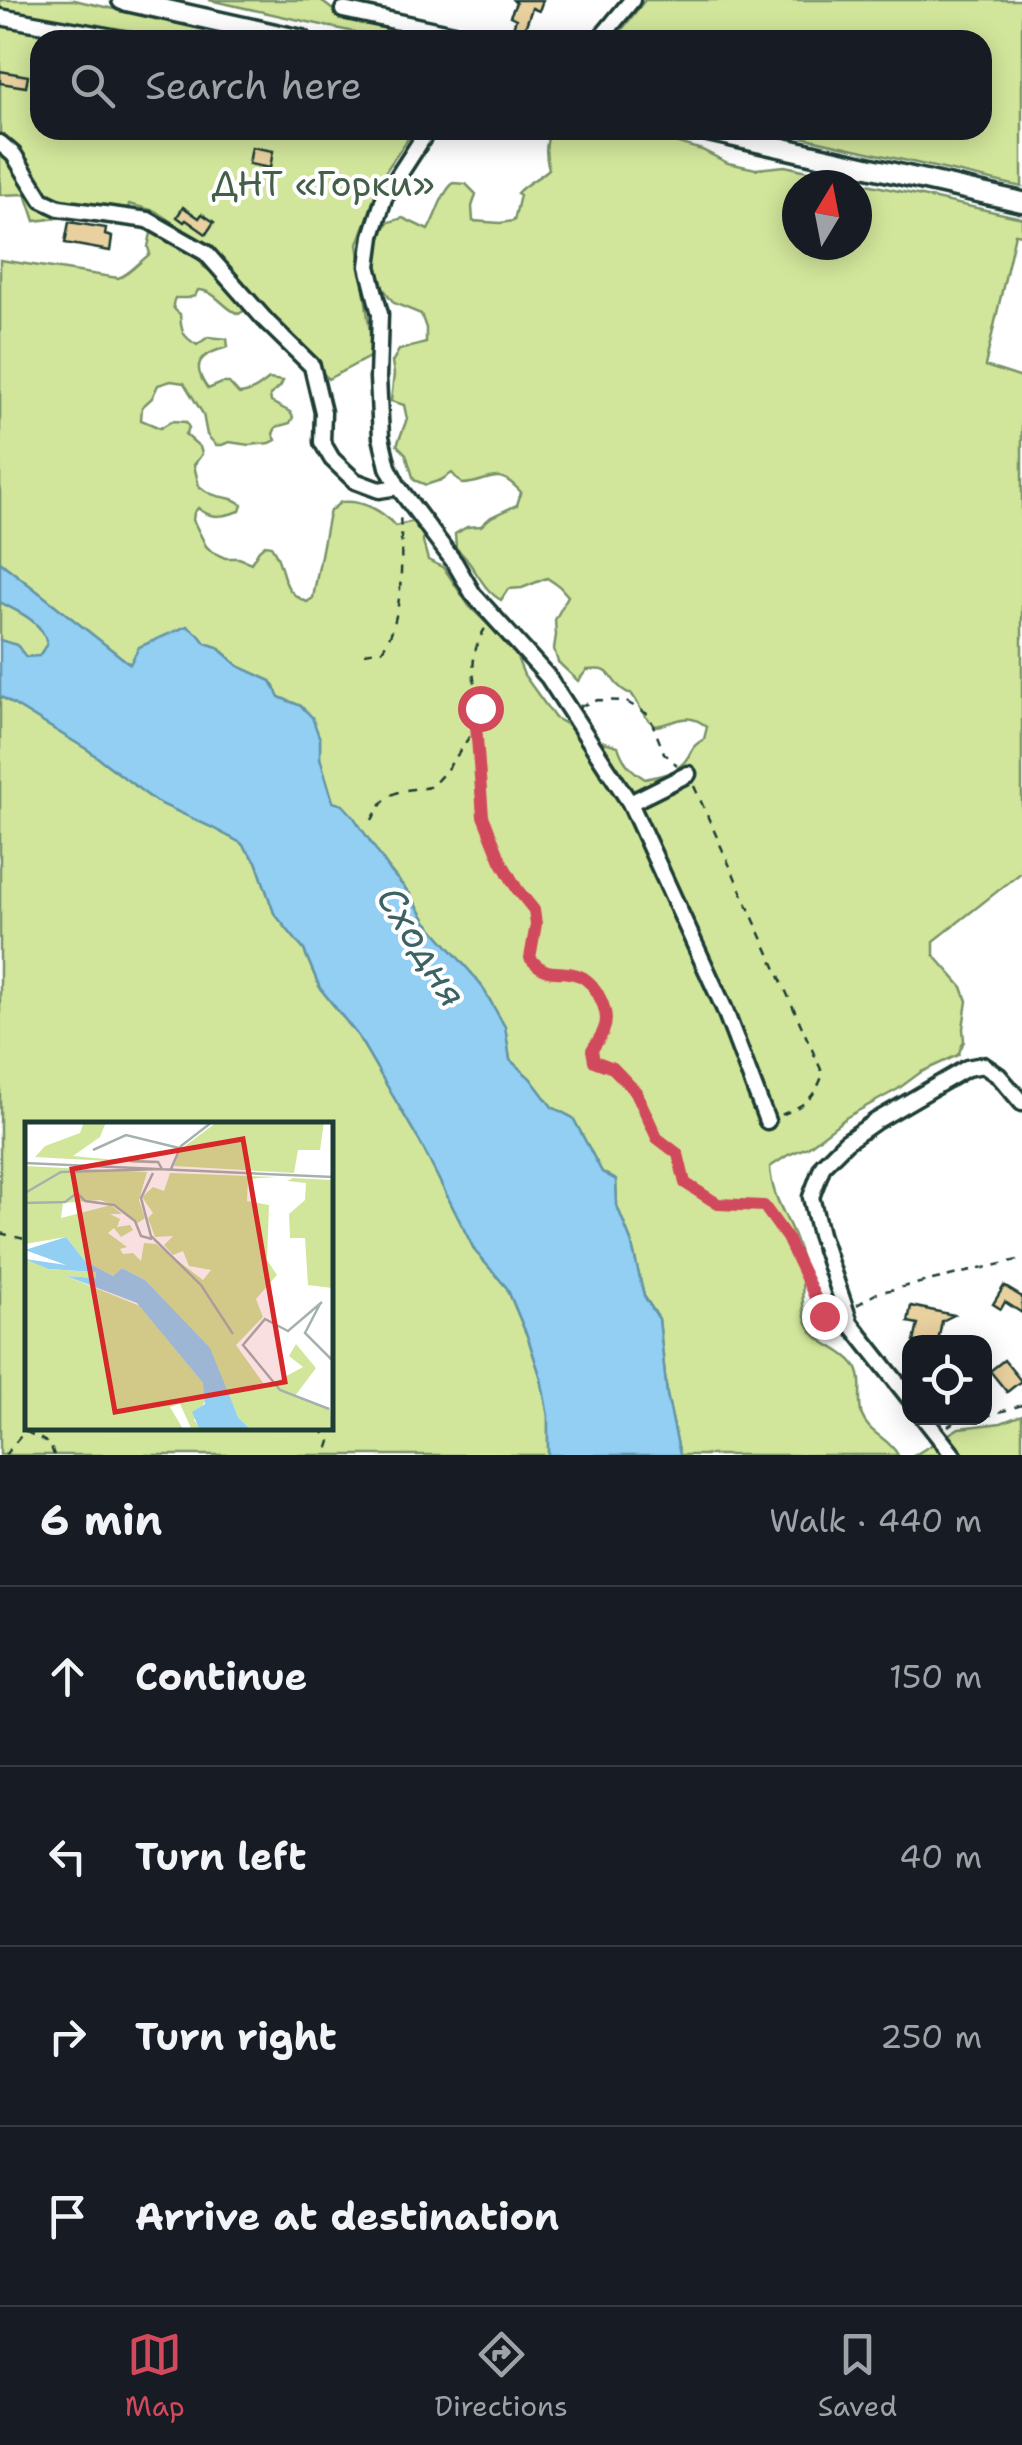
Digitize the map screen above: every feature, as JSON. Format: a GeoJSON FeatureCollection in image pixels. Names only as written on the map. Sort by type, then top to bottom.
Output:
{"type":"FeatureCollection","features":[{"type":"Feature","properties":{"kind":"main road"},"geometry":{"type":"LineString","coordinates":[[122,0],[257,30]]}},
{"type":"Feature","properties":{"kind":"main road"},"geometry":{"type":"LineString","coordinates":[[748,140],[1022,202]]}},
{"type":"Feature","properties":{"kind":"street"},"geometry":{"type":"LineString","coordinates":[[606,30],[632,0]]}},
{"type":"Feature","properties":{"kind":"street"},"geometry":{"type":"LineString","coordinates":[[343,10],[436,30]]}},
{"type":"Feature","properties":{"kind":"street"},"geometry":{"type":"LineString","coordinates":[[0,18],[70,30]]}},
{"type":"Feature","properties":{"kind":"street"},"geometry":{"type":"LineString","coordinates":[[422,140],[384,198],[368,266],[380,314],[380,437],[388,467],[473,594],[548,678],[630,803],[724,1008],[767,1121]]}},
{"type":"Feature","properties":{"kind":"street"},"geometry":{"type":"LineString","coordinates":[[0,143],[14,155],[42,200],[60,208],[148,220],[206,253],[312,366],[324,412],[322,442],[332,458],[355,481],[379,490],[398,487]]}},
{"type":"Feature","properties":{"kind":"street"},"geometry":{"type":"LineString","coordinates":[[630,803],[688,774]]}},
{"type":"Feature","properties":{"kind":"street"},"geometry":{"type":"LineString","coordinates":[[902,1389],[850,1322],[811,1197],[823,1164],[876,1121],[966,1068],[982,1065],[998,1076],[1022,1103]]}},
{"type":"Feature","properties":{"kind":"street"},"geometry":{"type":"LineString","coordinates":[[929,1425],[952,1455]]}},
{"type":"Feature","properties":{"kind":"path"},"geometry":{"type":"LineString","coordinates":[[365,653],[382,650],[390,639],[396,610],[402,558],[398,487]]}},
{"type":"Feature","properties":{"kind":"path"},"geometry":{"type":"LineString","coordinates":[[494,617],[479,637],[474,652],[483,816],[501,861],[534,910],[536,924],[530,958],[549,973],[579,975],[594,986],[607,1016],[605,1028],[592,1050],[594,1061],[613,1068],[636,1092],[657,1138],[678,1154],[685,1183],[718,1204],[764,1206],[787,1238],[824,1316],[858,1332]]}},
{"type":"Feature","properties":{"kind":"path"},"geometry":{"type":"LineString","coordinates":[[570,710],[598,700],[625,701],[649,715],[664,753],[688,774],[822,1074],[816,1093],[798,1108],[767,1121]]}},
{"type":"Feature","properties":{"kind":"path"},"geometry":{"type":"LineString","coordinates":[[372,820],[394,792],[428,788],[444,773],[476,725]]}},
{"type":"Feature","properties":{"kind":"path"},"geometry":{"type":"LineString","coordinates":[[0,1233],[25,1239]]}},
{"type":"Feature","properties":{"kind":"path"},"geometry":{"type":"LineString","coordinates":[[847,1311],[877,1292],[1022,1259]]}},
{"type":"Feature","properties":{"kind":"path"},"geometry":{"type":"LineString","coordinates":[[992,1414],[1022,1405]]}},
{"type":"Feature","properties":{"kind":"path"},"geometry":{"type":"LineString","coordinates":[[935,1433],[949,1425]]}},
{"type":"Feature","properties":{"kind":"path"},"geometry":{"type":"LineString","coordinates":[[322,1430],[330,1440],[326,1455]]}},
{"type":"Feature","properties":{"kind":"path"},"geometry":{"type":"LineString","coordinates":[[6,1455],[25,1431],[50,1444],[54,1455]]}},
{"type":"Feature","properties":{"kind":"green space","name":"ДНТ «Горки»"},"geometry":{"type":"Polygon","coordinates":[[[0,0],[74,0],[207,30],[30,30],[30,140],[407,140],[383,175],[358,244],[373,355],[328,379],[213,250],[155,211],[129,204],[126,221],[86,214],[35,221],[26,194],[0,195],[0,10],[21,13],[0,8],[0,0]]]}},
{"type":"Feature","properties":{"kind":"green space"},"geometry":{"type":"Polygon","coordinates":[[[209,0],[320,0],[341,16],[402,30],[344,30],[209,0]]]}},
{"type":"Feature","properties":{"kind":"green space"},"geometry":{"type":"Polygon","coordinates":[[[645,0],[1022,0],[1022,187],[815,140],[992,140],[992,30],[622,30],[645,0]]]}},
{"type":"Feature","properties":{"kind":"green space"},"geometry":{"type":"Polygon","coordinates":[[[548,140],[668,140],[728,163],[756,169],[785,166],[803,170],[782,170],[782,260],[872,260],[872,185],[1022,218],[1022,235],[1015,234],[985,366],[1022,378],[1022,872],[934,941],[934,955],[962,987],[967,1001],[964,1041],[958,1055],[921,1072],[847,1117],[808,1147],[770,1167],[777,1199],[800,1255],[803,1308],[809,1327],[854,1364],[859,1376],[862,1416],[898,1455],[680,1455],[667,1395],[659,1319],[644,1296],[631,1241],[617,1206],[616,1180],[602,1172],[573,1118],[552,1107],[510,1060],[505,1027],[480,983],[333,802],[320,758],[320,739],[301,706],[279,697],[271,681],[238,666],[198,634],[131,665],[0,562],[0,260],[118,278],[150,254],[151,233],[158,232],[196,255],[204,267],[222,278],[245,310],[233,312],[204,291],[198,290],[188,298],[175,298],[173,307],[180,314],[188,339],[197,345],[208,337],[227,339],[228,347],[211,353],[199,366],[208,389],[229,383],[239,394],[252,391],[269,379],[283,381],[270,395],[271,402],[293,417],[290,423],[276,427],[276,440],[270,443],[216,445],[207,435],[203,414],[184,383],[158,385],[142,407],[141,420],[160,428],[172,421],[186,422],[189,428],[185,434],[200,447],[202,454],[194,465],[199,486],[242,505],[240,511],[218,516],[198,508],[193,520],[206,546],[225,558],[251,563],[259,550],[271,546],[287,585],[307,602],[313,598],[330,511],[341,502],[371,507],[395,526],[414,521],[423,531],[428,560],[444,568],[469,606],[514,650],[524,675],[555,718],[591,738],[618,746],[628,766],[645,779],[679,767],[704,739],[707,727],[688,719],[656,726],[631,694],[602,670],[587,670],[578,681],[558,662],[554,649],[555,620],[568,596],[559,586],[547,578],[508,589],[501,600],[456,548],[455,534],[467,527],[481,526],[517,505],[521,492],[499,477],[462,484],[452,473],[426,485],[414,480],[406,454],[397,445],[407,419],[404,405],[391,401],[392,362],[399,350],[426,343],[426,328],[421,314],[394,303],[378,281],[373,262],[381,232],[389,222],[403,218],[428,230],[453,183],[466,184],[476,194],[473,221],[514,221],[520,195],[517,193],[549,169],[548,140]]]}},
{"type":"Feature","properties":{"kind":"green space"},"geometry":{"type":"Polygon","coordinates":[[[0,602],[40,629],[47,644],[39,656],[25,657],[17,645],[0,640],[0,602]]]}},
{"type":"Feature","properties":{"kind":"green space"},"geometry":{"type":"Polygon","coordinates":[[[0,696],[88,750],[155,801],[241,843],[256,861],[274,913],[304,950],[320,988],[358,1036],[420,1142],[475,1251],[507,1288],[541,1378],[548,1416],[548,1455],[0,1455],[0,696]]]}},
{"type":"Feature","properties":{"kind":"green space"},"geometry":{"type":"Polygon","coordinates":[[[1022,1415],[1022,1455],[915,1455],[959,1428],[1001,1423],[1022,1415]]]}},
{"type":"Feature","properties":{"kind":"water","name":"Сходня"},"geometry":{"type":"Polygon","coordinates":[[[0,562],[130,664],[139,647],[187,626],[238,666],[271,681],[279,697],[301,706],[312,717],[333,802],[343,805],[353,816],[426,921],[480,983],[505,1027],[510,1060],[552,1107],[573,1118],[602,1172],[616,1180],[617,1206],[631,1241],[644,1296],[659,1319],[667,1395],[680,1455],[548,1455],[548,1416],[541,1378],[507,1288],[475,1251],[420,1142],[358,1036],[320,988],[304,950],[274,913],[256,861],[241,843],[155,801],[88,750],[0,696],[0,640],[17,645],[26,657],[39,656],[47,644],[35,623],[0,602],[0,562]]]}},
{"type":"Feature","properties":{"kind":"building"},"geometry":{"type":"Polygon","coordinates":[[[513,0],[543,0],[539,11],[532,8],[524,30],[512,30],[516,19],[510,16],[516,3],[513,0]]]}},
{"type":"Feature","properties":{"kind":"building"},"geometry":{"type":"Polygon","coordinates":[[[0,71],[28,76],[26,87],[0,83],[0,71]]]}},
{"type":"Feature","properties":{"kind":"building"},"geometry":{"type":"Polygon","coordinates":[[[252,147],[273,151],[270,168],[249,164],[252,147]]]}},
{"type":"Feature","properties":{"kind":"building"},"geometry":{"type":"Polygon","coordinates":[[[183,207],[214,222],[206,234],[177,217],[183,207]]]}},
{"type":"Feature","properties":{"kind":"building"},"geometry":{"type":"Polygon","coordinates":[[[69,222],[106,228],[105,235],[112,237],[110,251],[65,243],[69,222]]]}},
{"type":"Feature","properties":{"kind":"building"},"geometry":{"type":"Polygon","coordinates":[[[1004,1286],[1022,1297],[1022,1313],[1005,1302],[1001,1309],[993,1304],[1004,1286]]]}},
{"type":"Feature","properties":{"kind":"building"},"geometry":{"type":"Polygon","coordinates":[[[911,1306],[954,1315],[942,1321],[939,1335],[916,1335],[918,1324],[908,1322],[911,1306]]]}},
{"type":"Feature","properties":{"kind":"building"},"geometry":{"type":"Polygon","coordinates":[[[1004,1360],[1021,1381],[1007,1392],[992,1369],[1004,1360]]]}},
{"type":"Feature","properties":{"kind":"route"},"geometry":{"type":"LineString","coordinates":[[480,708],[476,725],[483,816],[501,861],[534,910],[536,924],[530,958],[549,973],[579,975],[594,986],[607,1016],[605,1028],[592,1050],[594,1061],[613,1068],[636,1092],[657,1138],[678,1154],[685,1183],[718,1204],[764,1206],[787,1238],[824,1316]]}}]}
